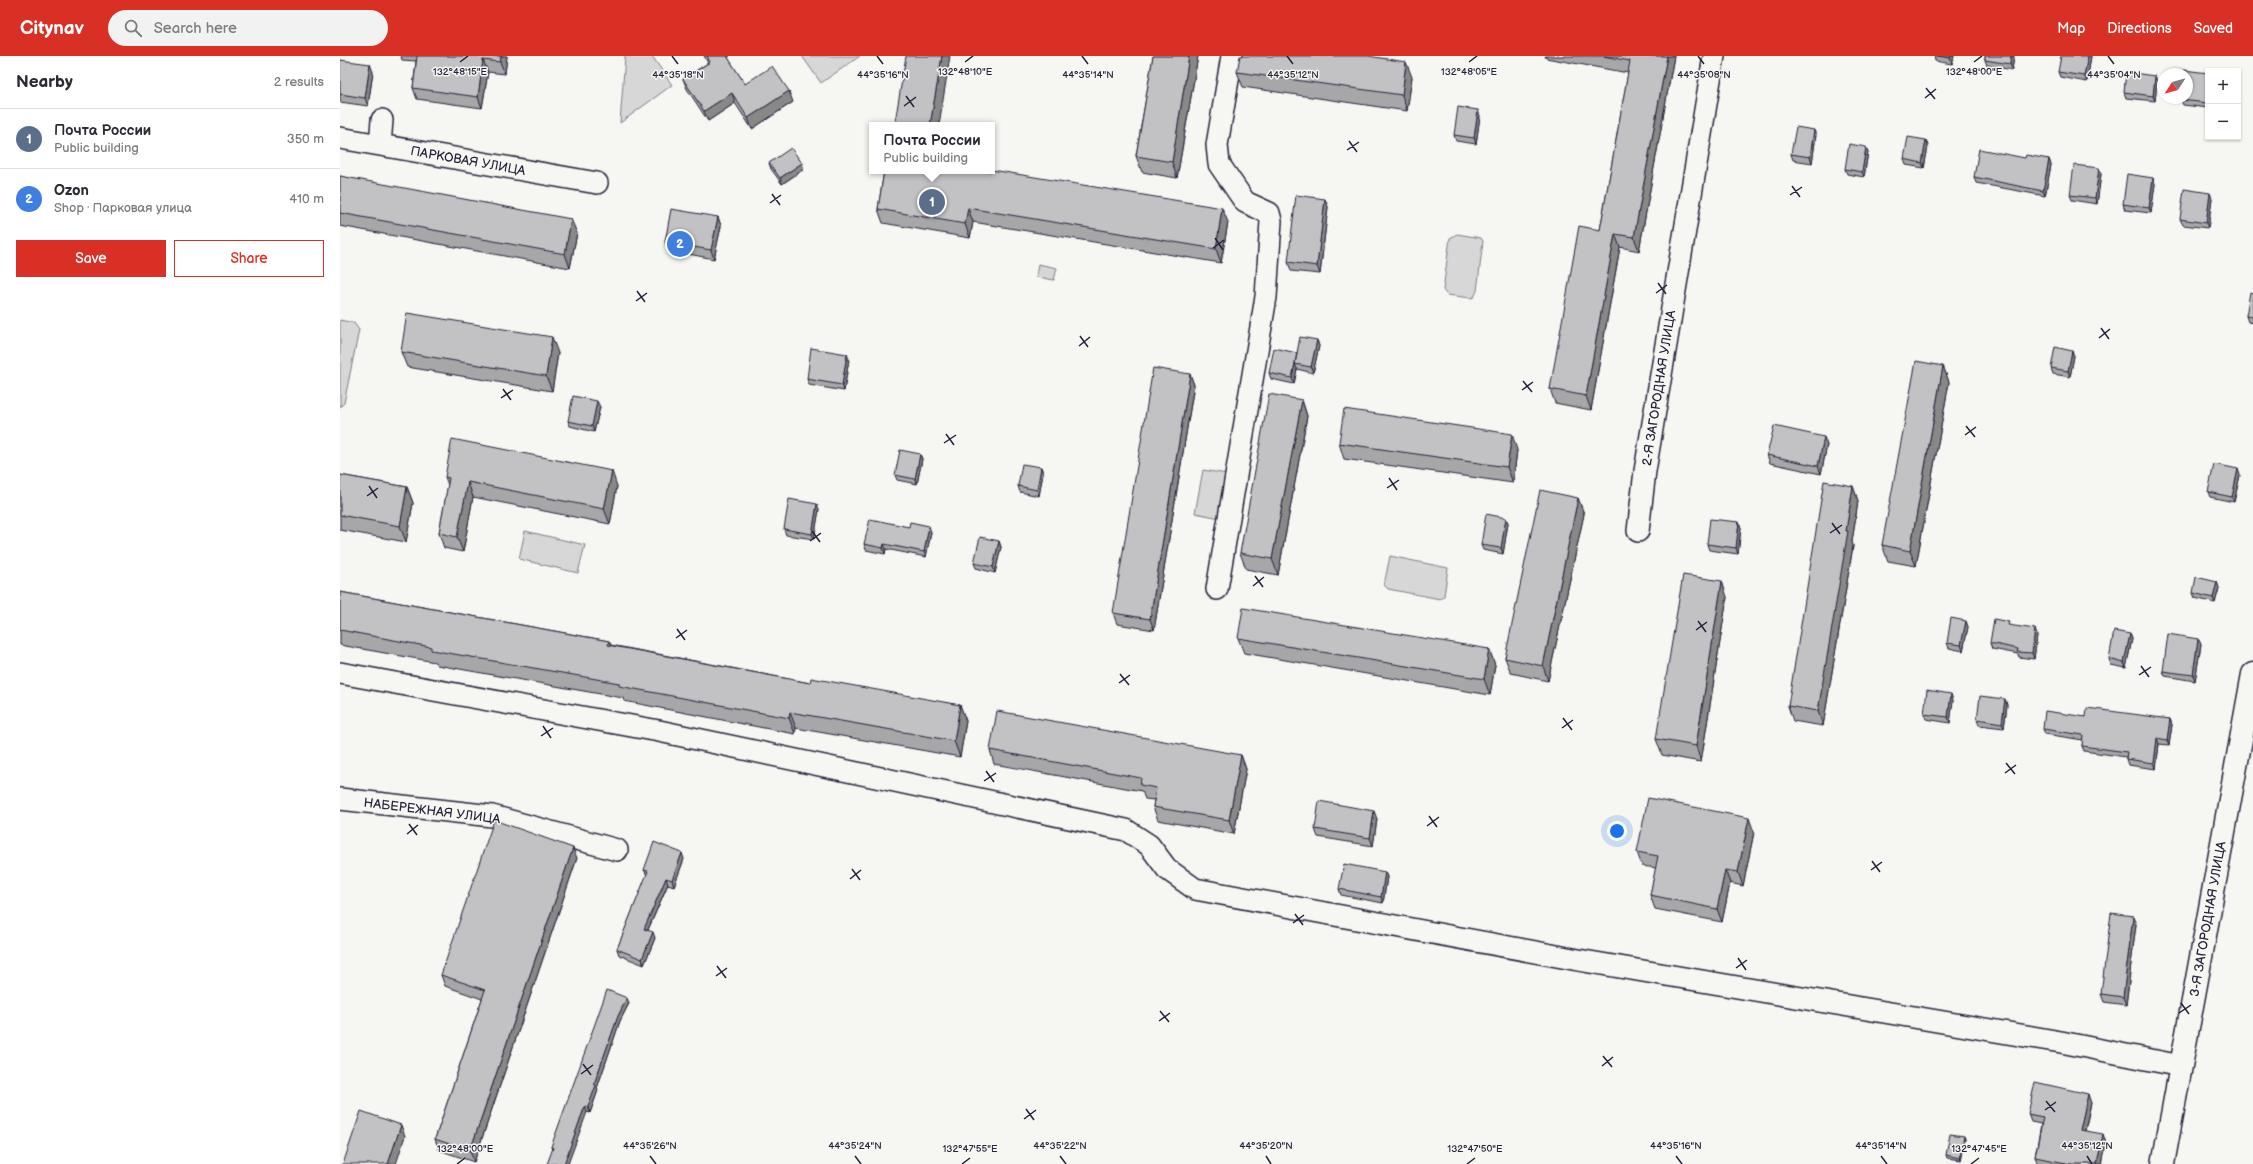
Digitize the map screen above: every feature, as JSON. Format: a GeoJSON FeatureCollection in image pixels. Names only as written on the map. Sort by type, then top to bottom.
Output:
{"type":"FeatureCollection","features":[{"type":"Feature","properties":{"kind":"main road","name":"3-Я ЗАГОРОДНАЯ УЛИЦА"},"geometry":{"type":"LineString","coordinates":[[2163,1164],[2253,674]]}},
{"type":"Feature","properties":{"kind":"street"},"geometry":{"type":"LineString","coordinates":[[1217,589],[1266,297],[1271,221],[1269,213],[1245,202],[1219,164],[1218,145],[1232,56]]}},
{"type":"Feature","properties":{"kind":"street","name":"2-Я ЗАГОРОДНАЯ УЛИЦА"},"geometry":{"type":"LineString","coordinates":[[1638,531],[1645,471],[1714,56]]}},
{"type":"Feature","properties":{"kind":"street"},"geometry":{"type":"LineString","coordinates":[[380,145],[382,120]]}},
{"type":"Feature","properties":{"kind":"street","name":"ПАРКОВАЯ УЛИЦА"},"geometry":{"type":"LineString","coordinates":[[340,138],[597,183]]}},
{"type":"Feature","properties":{"kind":"street"},"geometry":{"type":"LineString","coordinates":[[340,673],[659,731],[1126,830],[1149,845],[1167,869],[1195,889],[1607,965],[2061,1042],[2181,1066]]}},
{"type":"Feature","properties":{"kind":"street","name":"НАБЕРЕЖНАЯ УЛИЦА"},"geometry":{"type":"LineString","coordinates":[[340,799],[492,816],[617,850]]}},
{"type":"Feature","properties":{"kind":"shaded area"},"geometry":{"type":"Polygon","coordinates":[[[625,56],[652,56],[672,85],[620,123],[625,56]]]}},
{"type":"Feature","properties":{"kind":"shaded area"},"geometry":{"type":"Polygon","coordinates":[[[802,56],[860,56],[821,83],[802,56]]]}},
{"type":"Feature","properties":{"kind":"shaded area"},"geometry":{"type":"Polygon","coordinates":[[[1457,234],[1481,238],[1483,241],[1477,291],[1474,297],[1471,298],[1447,295],[1443,290],[1450,238],[1457,234]]]}},
{"type":"Feature","properties":{"kind":"shaded area"},"geometry":{"type":"Polygon","coordinates":[[[1038,264],[1057,268],[1054,280],[1036,277],[1038,264]]]}},
{"type":"Feature","properties":{"kind":"shaded area"},"geometry":{"type":"Polygon","coordinates":[[[340,320],[354,323],[359,330],[344,403],[340,407],[340,320]]]}},
{"type":"Feature","properties":{"kind":"shaded area"},"geometry":{"type":"Polygon","coordinates":[[[1203,470],[1227,474],[1220,518],[1195,513],[1203,470]]]}},
{"type":"Feature","properties":{"kind":"shaded area"},"geometry":{"type":"Polygon","coordinates":[[[525,531],[585,545],[578,573],[519,559],[525,531]]]}},
{"type":"Feature","properties":{"kind":"shaded area"},"geometry":{"type":"Polygon","coordinates":[[[1390,556],[1448,568],[1444,596],[1440,599],[1388,589],[1384,585],[1390,556]]]}},
{"type":"Feature","properties":{"kind":"building"},"geometry":{"type":"Polygon","coordinates":[[[417,56],[501,56],[500,62],[483,60],[478,97],[413,88],[417,56]]]}},
{"type":"Feature","properties":{"kind":"building"},"geometry":{"type":"Polygon","coordinates":[[[707,56],[727,56],[745,84],[772,66],[789,91],[748,118],[732,93],[704,111],[683,79],[710,62],[707,56]]]}},
{"type":"Feature","properties":{"kind":"building"},"geometry":{"type":"Polygon","coordinates":[[[906,56],[942,56],[931,122],[895,122],[906,56]]]}},
{"type":"Feature","properties":{"kind":"building"},"geometry":{"type":"Polygon","coordinates":[[[1153,56],[1189,56],[1172,162],[1136,156],[1153,56]]]}},
{"type":"Feature","properties":{"kind":"building"},"geometry":{"type":"Polygon","coordinates":[[[1240,56],[1368,56],[1406,62],[1402,95],[1237,72],[1240,56]]]}},
{"type":"Feature","properties":{"kind":"building"},"geometry":{"type":"Polygon","coordinates":[[[1603,56],[1667,56],[1634,237],[1615,234],[1586,396],[1550,389],[1579,226],[1600,230],[1630,61],[1603,56]]]}},
{"type":"Feature","properties":{"kind":"building"},"geometry":{"type":"Polygon","coordinates":[[[1938,56],[1951,56],[1950,58],[1938,56]]]}},
{"type":"Feature","properties":{"kind":"building"},"geometry":{"type":"Polygon","coordinates":[[[1985,56],[2011,56],[2010,64],[1985,60],[1985,56]]]}},
{"type":"Feature","properties":{"kind":"building"},"geometry":{"type":"Polygon","coordinates":[[[2061,56],[2088,56],[2084,76],[2058,72],[2061,56]]]}},
{"type":"Feature","properties":{"kind":"building"},"geometry":{"type":"Polygon","coordinates":[[[340,60],[370,64],[365,98],[340,94],[340,60]]]}},
{"type":"Feature","properties":{"kind":"building"},"geometry":{"type":"Polygon","coordinates":[[[2193,71],[2205,73],[2205,103],[2193,101],[2193,71]]]}},
{"type":"Feature","properties":{"kind":"building"},"geometry":{"type":"Polygon","coordinates":[[[2126,72],[2155,76],[2153,96],[2124,92],[2126,72]]]}},
{"type":"Feature","properties":{"kind":"building"},"geometry":{"type":"Polygon","coordinates":[[[1458,107],[1478,110],[1474,138],[1454,135],[1458,107]]]}},
{"type":"Feature","properties":{"kind":"building"},"geometry":{"type":"Polygon","coordinates":[[[1796,127],[1814,130],[1810,157],[1791,154],[1796,127]]]}},
{"type":"Feature","properties":{"kind":"building"},"geometry":{"type":"Polygon","coordinates":[[[1908,137],[1926,140],[1922,163],[1904,159],[1908,137]]]}},
{"type":"Feature","properties":{"kind":"building"},"geometry":{"type":"Polygon","coordinates":[[[1849,144],[1866,147],[1862,172],[1845,169],[1849,144]]]}},
{"type":"Feature","properties":{"kind":"building"},"geometry":{"type":"Polygon","coordinates":[[[791,148],[802,163],[780,178],[769,163],[791,148]]]}},
{"type":"Feature","properties":{"kind":"building"},"geometry":{"type":"Polygon","coordinates":[[[1979,149],[2025,158],[2026,155],[2049,159],[2043,191],[1974,177],[1979,149]]]}},
{"type":"Feature","properties":{"kind":"building"},"geometry":{"type":"Polygon","coordinates":[[[2074,165],[2099,168],[2095,198],[2070,195],[2074,165]]]}},
{"type":"Feature","properties":{"kind":"building"},"geometry":{"type":"Polygon","coordinates":[[[995,170],[1222,208],[1216,249],[968,208],[965,224],[878,209],[884,174],[995,174],[995,170]]]}},
{"type":"Feature","properties":{"kind":"building"},"geometry":{"type":"Polygon","coordinates":[[[2127,174],[2153,178],[2149,208],[2123,204],[2127,174]]]}},
{"type":"Feature","properties":{"kind":"building"},"geometry":{"type":"Polygon","coordinates":[[[340,176],[571,219],[565,254],[340,213],[340,176]]]}},
{"type":"Feature","properties":{"kind":"building"},"geometry":{"type":"Polygon","coordinates":[[[2184,189],[2210,193],[2206,223],[2180,219],[2184,189]]]}},
{"type":"Feature","properties":{"kind":"building"},"geometry":{"type":"Polygon","coordinates":[[[1296,195],[1325,199],[1317,266],[1288,262],[1296,195]]]}},
{"type":"Feature","properties":{"kind":"building"},"geometry":{"type":"Polygon","coordinates":[[[671,209],[718,217],[711,250],[665,242],[671,209]]]}},
{"type":"Feature","properties":{"kind":"building"},"geometry":{"type":"Polygon","coordinates":[[[2250,292],[2253,293],[2253,317],[2246,316],[2250,292]]]}},
{"type":"Feature","properties":{"kind":"building"},"geometry":{"type":"Polygon","coordinates":[[[407,313],[552,337],[546,376],[401,352],[407,313]]]}},
{"type":"Feature","properties":{"kind":"building"},"geometry":{"type":"Polygon","coordinates":[[[1300,337],[1317,340],[1311,367],[1295,364],[1300,337]]]}},
{"type":"Feature","properties":{"kind":"building"},"geometry":{"type":"Polygon","coordinates":[[[2055,347],[2072,351],[2068,371],[2051,368],[2055,347]]]}},
{"type":"Feature","properties":{"kind":"building"},"geometry":{"type":"Polygon","coordinates":[[[811,348],[847,354],[842,385],[807,379],[811,348]]]}},
{"type":"Feature","properties":{"kind":"building"},"geometry":{"type":"Polygon","coordinates":[[[1274,348],[1297,353],[1292,378],[1269,373],[1274,348]]]}},
{"type":"Feature","properties":{"kind":"building"},"geometry":{"type":"Polygon","coordinates":[[[1916,361],[1943,366],[1910,551],[1882,545],[1916,361]]]}},
{"type":"Feature","properties":{"kind":"building"},"geometry":{"type":"Polygon","coordinates":[[[1153,368],[1190,374],[1150,619],[1113,613],[1153,368]]]}},
{"type":"Feature","properties":{"kind":"building"},"geometry":{"type":"Polygon","coordinates":[[[1269,394],[1302,400],[1272,559],[1240,553],[1269,394]]]}},
{"type":"Feature","properties":{"kind":"building"},"geometry":{"type":"Polygon","coordinates":[[[573,396],[597,401],[592,426],[568,421],[573,396]]]}},
{"type":"Feature","properties":{"kind":"building"},"geometry":{"type":"Polygon","coordinates":[[[1344,409],[1512,434],[1507,467],[1339,443],[1344,409]]]}},
{"type":"Feature","properties":{"kind":"building"},"geometry":{"type":"Polygon","coordinates":[[[1774,426],[1824,437],[1818,466],[1767,455],[1774,426]]]}},
{"type":"Feature","properties":{"kind":"building"},"geometry":{"type":"Polygon","coordinates":[[[452,439],[612,471],[604,509],[468,482],[457,537],[439,533],[449,478],[445,477],[452,439]]]}},
{"type":"Feature","properties":{"kind":"building"},"geometry":{"type":"Polygon","coordinates":[[[900,450],[920,454],[915,479],[895,475],[900,450]]]}},
{"type":"Feature","properties":{"kind":"building"},"geometry":{"type":"Polygon","coordinates":[[[1022,464],[1041,467],[1037,490],[1018,486],[1022,464]]]}},
{"type":"Feature","properties":{"kind":"building"},"geometry":{"type":"Polygon","coordinates":[[[2214,464],[2238,469],[2232,497],[2208,492],[2214,464]]]}},
{"type":"Feature","properties":{"kind":"building"},"geometry":{"type":"Polygon","coordinates":[[[340,475],[407,487],[400,526],[340,515],[340,475]]]}},
{"type":"Feature","properties":{"kind":"building"},"geometry":{"type":"Polygon","coordinates":[[[1824,481],[1853,486],[1846,531],[1848,531],[1818,711],[1788,706],[1824,481]]]}},
{"type":"Feature","properties":{"kind":"building"},"geometry":{"type":"Polygon","coordinates":[[[1540,490],[1578,498],[1543,666],[1505,658],[1540,490]]]}},
{"type":"Feature","properties":{"kind":"building"},"geometry":{"type":"Polygon","coordinates":[[[789,499],[817,504],[812,534],[784,529],[789,499]]]}},
{"type":"Feature","properties":{"kind":"building"},"geometry":{"type":"Polygon","coordinates":[[[1486,514],[1506,518],[1501,548],[1481,545],[1486,514]]]}},
{"type":"Feature","properties":{"kind":"building"},"geometry":{"type":"Polygon","coordinates":[[[870,519],[909,527],[910,522],[929,526],[924,552],[884,544],[883,548],[864,544],[870,519]]]}},
{"type":"Feature","properties":{"kind":"building"},"geometry":{"type":"Polygon","coordinates":[[[1710,519],[1739,522],[1736,548],[1707,544],[1710,519]]]}},
{"type":"Feature","properties":{"kind":"building"},"geometry":{"type":"Polygon","coordinates":[[[980,537],[999,541],[993,567],[974,563],[980,537]]]}},
{"type":"Feature","properties":{"kind":"building"},"geometry":{"type":"Polygon","coordinates":[[[1683,575],[1722,581],[1696,746],[1656,739],[1683,575]]]}},
{"type":"Feature","properties":{"kind":"building"},"geometry":{"type":"Polygon","coordinates":[[[2196,577],[2217,582],[2213,598],[2193,593],[2196,577]]]}},
{"type":"Feature","properties":{"kind":"building"},"geometry":{"type":"Polygon","coordinates":[[[340,592],[609,641],[608,645],[810,683],[811,678],[960,705],[954,741],[790,712],[789,718],[619,686],[619,683],[431,650],[431,647],[340,630],[340,592]]]}},
{"type":"Feature","properties":{"kind":"building"},"geometry":{"type":"Polygon","coordinates":[[[1243,608],[1489,649],[1484,679],[1238,638],[1243,608]]]}},
{"type":"Feature","properties":{"kind":"building"},"geometry":{"type":"Polygon","coordinates":[[[1951,618],[1966,621],[1961,645],[1947,643],[1951,618]]]}},
{"type":"Feature","properties":{"kind":"building"},"geometry":{"type":"Polygon","coordinates":[[[1994,619],[2009,622],[2008,625],[2035,629],[2032,653],[2017,652],[2018,649],[1990,643],[1994,619]]]}},
{"type":"Feature","properties":{"kind":"building"},"geometry":{"type":"Polygon","coordinates":[[[2114,631],[2130,634],[2124,663],[2109,659],[2114,631]]]}},
{"type":"Feature","properties":{"kind":"building"},"geometry":{"type":"Polygon","coordinates":[[[2168,634],[2198,639],[2193,675],[2163,671],[2168,634]]]}},
{"type":"Feature","properties":{"kind":"building"},"geometry":{"type":"Polygon","coordinates":[[[1927,690],[1951,694],[1948,717],[1924,714],[1927,690]]]}},
{"type":"Feature","properties":{"kind":"building"},"geometry":{"type":"Polygon","coordinates":[[[1980,696],[2005,699],[2002,723],[1977,719],[1980,696]]]}},
{"type":"Feature","properties":{"kind":"building"},"geometry":{"type":"Polygon","coordinates":[[[2087,708],[2170,719],[2167,740],[2157,738],[2154,763],[2126,759],[2127,752],[2082,746],[2083,735],[2043,729],[2045,711],[2086,717],[2087,708]]]}},
{"type":"Feature","properties":{"kind":"building"},"geometry":{"type":"Polygon","coordinates":[[[997,711],[1241,755],[1229,820],[1153,807],[1156,788],[1140,785],[1141,778],[990,750],[997,711]]]}},
{"type":"Feature","properties":{"kind":"building"},"geometry":{"type":"Polygon","coordinates":[[[1648,798],[1749,818],[1738,872],[1725,870],[1717,909],[1650,895],[1658,856],[1637,852],[1648,798]]]}},
{"type":"Feature","properties":{"kind":"building"},"geometry":{"type":"Polygon","coordinates":[[[1319,801],[1374,811],[1370,838],[1315,829],[1319,801]]]}},
{"type":"Feature","properties":{"kind":"building"},"geometry":{"type":"Polygon","coordinates":[[[494,820],[573,848],[470,1151],[435,1139],[485,990],[441,975],[494,820]]]}},
{"type":"Feature","properties":{"kind":"building"},"geometry":{"type":"Polygon","coordinates":[[[654,842],[682,853],[672,880],[666,878],[644,929],[653,932],[642,959],[617,949],[648,871],[644,870],[654,842]]]}},
{"type":"Feature","properties":{"kind":"building"},"geometry":{"type":"Polygon","coordinates":[[[1344,864],[1385,872],[1381,897],[1339,889],[1344,864]]]}},
{"type":"Feature","properties":{"kind":"building"},"geometry":{"type":"Polygon","coordinates":[[[2111,913],[2133,916],[2123,997],[2101,994],[2111,913]]]}},
{"type":"Feature","properties":{"kind":"building"},"geometry":{"type":"Polygon","coordinates":[[[607,990],[627,998],[618,1016],[594,1084],[596,1085],[588,1107],[585,1106],[564,1164],[547,1164],[553,1148],[551,1147],[607,990]]]}},
{"type":"Feature","properties":{"kind":"building"},"geometry":{"type":"Polygon","coordinates":[[[2035,1082],[2088,1094],[2080,1130],[2103,1134],[2097,1164],[2071,1164],[2035,1157],[2043,1117],[2028,1114],[2035,1082]]]}},
{"type":"Feature","properties":{"kind":"building"},"geometry":{"type":"Polygon","coordinates":[[[361,1111],[401,1125],[388,1164],[343,1164],[361,1111]]]}},
{"type":"Feature","properties":{"kind":"building"},"geometry":{"type":"Polygon","coordinates":[[[1950,1134],[1964,1136],[1960,1158],[1946,1155],[1950,1134]]]}},
{"type":"Feature","properties":{"kind":"place","name":"Почта России"},"geometry":{"type":"Point","coordinates":[932,202]}},
{"type":"Feature","properties":{"kind":"place","name":"Ozon"},"geometry":{"type":"Point","coordinates":[680,244]}}]}
